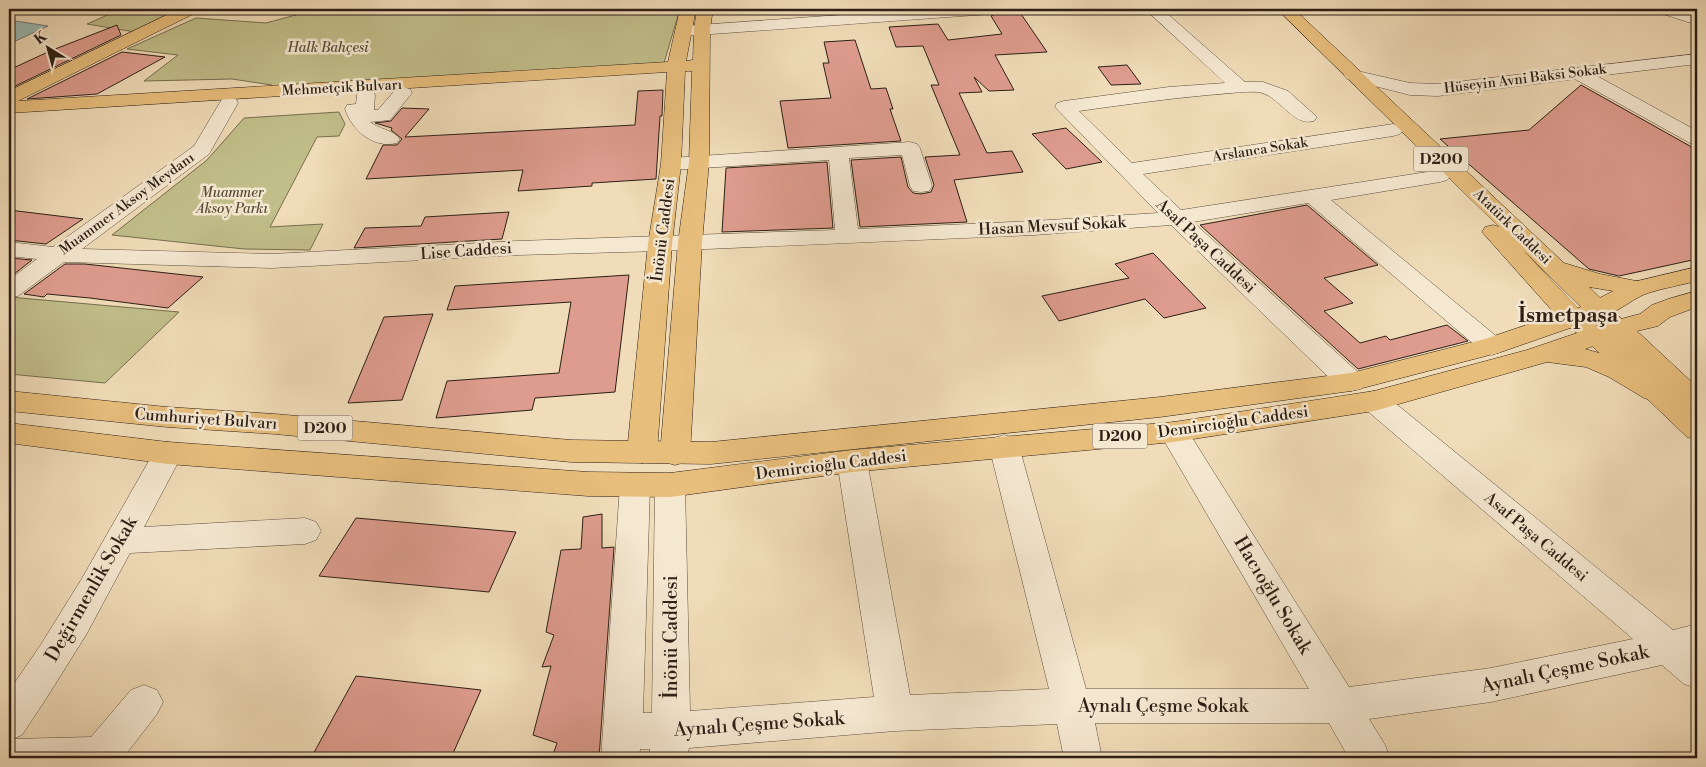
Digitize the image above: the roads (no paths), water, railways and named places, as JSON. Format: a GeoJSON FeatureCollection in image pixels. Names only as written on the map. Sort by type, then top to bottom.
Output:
{"type":"FeatureCollection","features":[{"type":"Feature","properties":{"kind":"main road"},"geometry":{"type":"LineString","coordinates":[[9,98],[191,9]]}},
{"type":"Feature","properties":{"kind":"main road","name":"İnönü Caddesi"},"geometry":{"type":"LineString","coordinates":[[672,470],[690,242],[699,162],[701,70],[696,24],[688,9]]}},
{"type":"Feature","properties":{"kind":"main road","name":"Atatürk Caddesi"},"geometry":{"type":"LineString","coordinates":[[1272,9],[1440,176],[1596,323],[1697,403]]}},
{"type":"Feature","properties":{"kind":"main road","name":"Atatürk Caddesi"},"geometry":{"type":"LineString","coordinates":[[1284,9],[1554,268],[1596,323],[1654,390],[1697,430]]}},
{"type":"Feature","properties":{"kind":"main road","name":"İnönü Caddesi"},"geometry":{"type":"LineString","coordinates":[[635,486],[642,452],[660,244],[671,164],[676,72],[696,24]]}},
{"type":"Feature","properties":{"kind":"main road"},"geometry":{"type":"LineString","coordinates":[[676,72],[701,70]]}},
{"type":"Feature","properties":{"kind":"main road","name":"Mehmetçik Bulvarı"},"geometry":{"type":"LineString","coordinates":[[9,108],[352,92],[676,72]]}},
{"type":"Feature","properties":{"kind":"main road","name":"Mehmetçik Bulvarı"},"geometry":{"type":"LineString","coordinates":[[403,93],[676,72]]}},
{"type":"Feature","properties":{"kind":"main road","name":"Mehmetçik Bulvarı"},"geometry":{"type":"LineString","coordinates":[[9,116],[229,103],[352,92]]}},
{"type":"Feature","properties":{"kind":"main road"},"geometry":{"type":"LineString","coordinates":[[1554,268],[1596,281],[1638,288]]}},
{"type":"Feature","properties":{"kind":"main road","name":"Demircioğlu Caddesi"},"geometry":{"type":"LineString","coordinates":[[642,452],[672,470],[852,461],[1174,432],[1536,356],[1596,323],[1638,288],[1697,274]]}},
{"type":"Feature","properties":{"kind":"main road","name":"Demircioğlu Caddesi"},"geometry":{"type":"LineString","coordinates":[[635,486],[712,453],[1160,408],[1363,392],[1492,346],[1596,323],[1649,320],[1661,311],[1677,304],[1697,299]]}},
{"type":"Feature","properties":{"kind":"main road"},"geometry":{"type":"LineString","coordinates":[[1536,356],[1572,354],[1595,358],[1654,390]]}},
{"type":"Feature","properties":{"kind":"main road","name":"Cumhuriyet Bulvarı"},"geometry":{"type":"LineString","coordinates":[[9,401],[166,417],[275,424],[571,451],[642,452]]}},
{"type":"Feature","properties":{"kind":"main road","name":"D200"},"geometry":{"type":"LineString","coordinates":[[9,433],[168,453],[578,484],[635,486]]}},
{"type":"Feature","properties":{"kind":"street"},"geometry":{"type":"LineString","coordinates":[[696,24],[898,9]]}},
{"type":"Feature","properties":{"kind":"street"},"geometry":{"type":"LineString","coordinates":[[696,24],[990,9]]}},
{"type":"Feature","properties":{"kind":"street"},"geometry":{"type":"LineString","coordinates":[[1153,9],[1240,87],[1271,89],[1307,117]]}},
{"type":"Feature","properties":{"kind":"street"},"geometry":{"type":"LineString","coordinates":[[1663,9],[1697,20]]}},
{"type":"Feature","properties":{"kind":"street","name":"Hüseyin Avni Baksi Sokak"},"geometry":{"type":"LineString","coordinates":[[1389,109],[1436,93],[1697,59]]}},
{"type":"Feature","properties":{"kind":"street","name":"Hüseyin Avni Baksi Sokak"},"geometry":{"type":"LineString","coordinates":[[1581,75],[1697,64]]}},
{"type":"Feature","properties":{"kind":"street","name":"Hüseyin Avni Baksi Sokak"},"geometry":{"type":"LineString","coordinates":[[1353,74],[1410,89],[1436,93]]}},
{"type":"Feature","properties":{"kind":"street"},"geometry":{"type":"LineString","coordinates":[[1581,75],[1697,140]]}},
{"type":"Feature","properties":{"kind":"street","name":"Asaf Paşa Caddesi"},"geometry":{"type":"LineString","coordinates":[[1240,87],[1169,93],[1064,107],[1176,218],[1363,392],[1682,643],[1697,672]]}},
{"type":"Feature","properties":{"kind":"street"},"geometry":{"type":"LineString","coordinates":[[352,92],[364,116],[383,116],[403,93]]}},
{"type":"Feature","properties":{"kind":"street"},"geometry":{"type":"LineString","coordinates":[[352,92],[358,124],[370,132],[390,139]]}},
{"type":"Feature","properties":{"kind":"street","name":"Muammer Aksoy Meydanı"},"geometry":{"type":"LineString","coordinates":[[9,291],[202,150],[229,103]]}},
{"type":"Feature","properties":{"kind":"street"},"geometry":{"type":"LineString","coordinates":[[1666,122],[1697,117]]}},
{"type":"Feature","properties":{"kind":"street","name":"Arslanca Sokak"},"geometry":{"type":"LineString","coordinates":[[1127,170],[1393,130]]}},
{"type":"Feature","properties":{"kind":"street"},"geometry":{"type":"LineString","coordinates":[[671,164],[910,148],[921,186]]}},
{"type":"Feature","properties":{"kind":"street"},"geometry":{"type":"LineString","coordinates":[[838,152],[847,235]]}},
{"type":"Feature","properties":{"kind":"street","name":"Hasan Mevsuf Sokak"},"geometry":{"type":"LineString","coordinates":[[660,244],[1034,228],[1176,218],[1440,176]]}},
{"type":"Feature","properties":{"kind":"street"},"geometry":{"type":"LineString","coordinates":[[1314,196],[1492,346]]}},
{"type":"Feature","properties":{"kind":"street","name":"Lise Caddesi"},"geometry":{"type":"LineString","coordinates":[[9,249],[57,255],[272,261],[518,248],[660,244]]}},
{"type":"Feature","properties":{"kind":"street","name":"Hacıoğlu Sokak"},"geometry":{"type":"LineString","coordinates":[[1174,432],[1371,758]]}},
{"type":"Feature","properties":{"kind":"street"},"geometry":{"type":"LineString","coordinates":[[1004,446],[1072,706],[1082,758]]}},
{"type":"Feature","properties":{"kind":"street","name":"Değirmenlik Sokak"},"geometry":{"type":"LineString","coordinates":[[9,722],[33,689],[121,541],[168,453]]}},
{"type":"Feature","properties":{"kind":"street"},"geometry":{"type":"LineString","coordinates":[[852,461],[895,714]]}},
{"type":"Feature","properties":{"kind":"street","name":"İnönü Caddesi"},"geometry":{"type":"LineString","coordinates":[[670,745],[672,470]]}},
{"type":"Feature","properties":{"kind":"street"},"geometry":{"type":"LineString","coordinates":[[622,745],[635,486]]}},
{"type":"Feature","properties":{"kind":"street"},"geometry":{"type":"LineString","coordinates":[[121,541],[305,531]]}},
{"type":"Feature","properties":{"kind":"street","name":"Aynalı Çeşme Sokak"},"geometry":{"type":"LineString","coordinates":[[622,745],[670,745],[895,714],[1072,706],[1340,706],[1491,685],[1682,643]]}},
{"type":"Feature","properties":{"kind":"street"},"geometry":{"type":"LineString","coordinates":[[9,758],[100,756],[144,702]]}},
{"type":"Feature","properties":{"kind":"water"},"geometry":{"type":"Polygon","coordinates":[[[9,20],[48,26],[9,44],[9,20]]]}},
{"type":"Feature","properties":{"kind":"district","name":"İsmetpaşa"},"geometry":{"type":"Point","coordinates":[1568,316]}},
{"type":"Feature","properties":{"kind":"park label","name":"Halk Bahçesi"},"geometry":{"type":"Point","coordinates":[328,48]}},
{"type":"Feature","properties":{"kind":"park label","name":"Muammer Aksoy Parkı"},"geometry":{"type":"Point","coordinates":[232,202]}}]}
